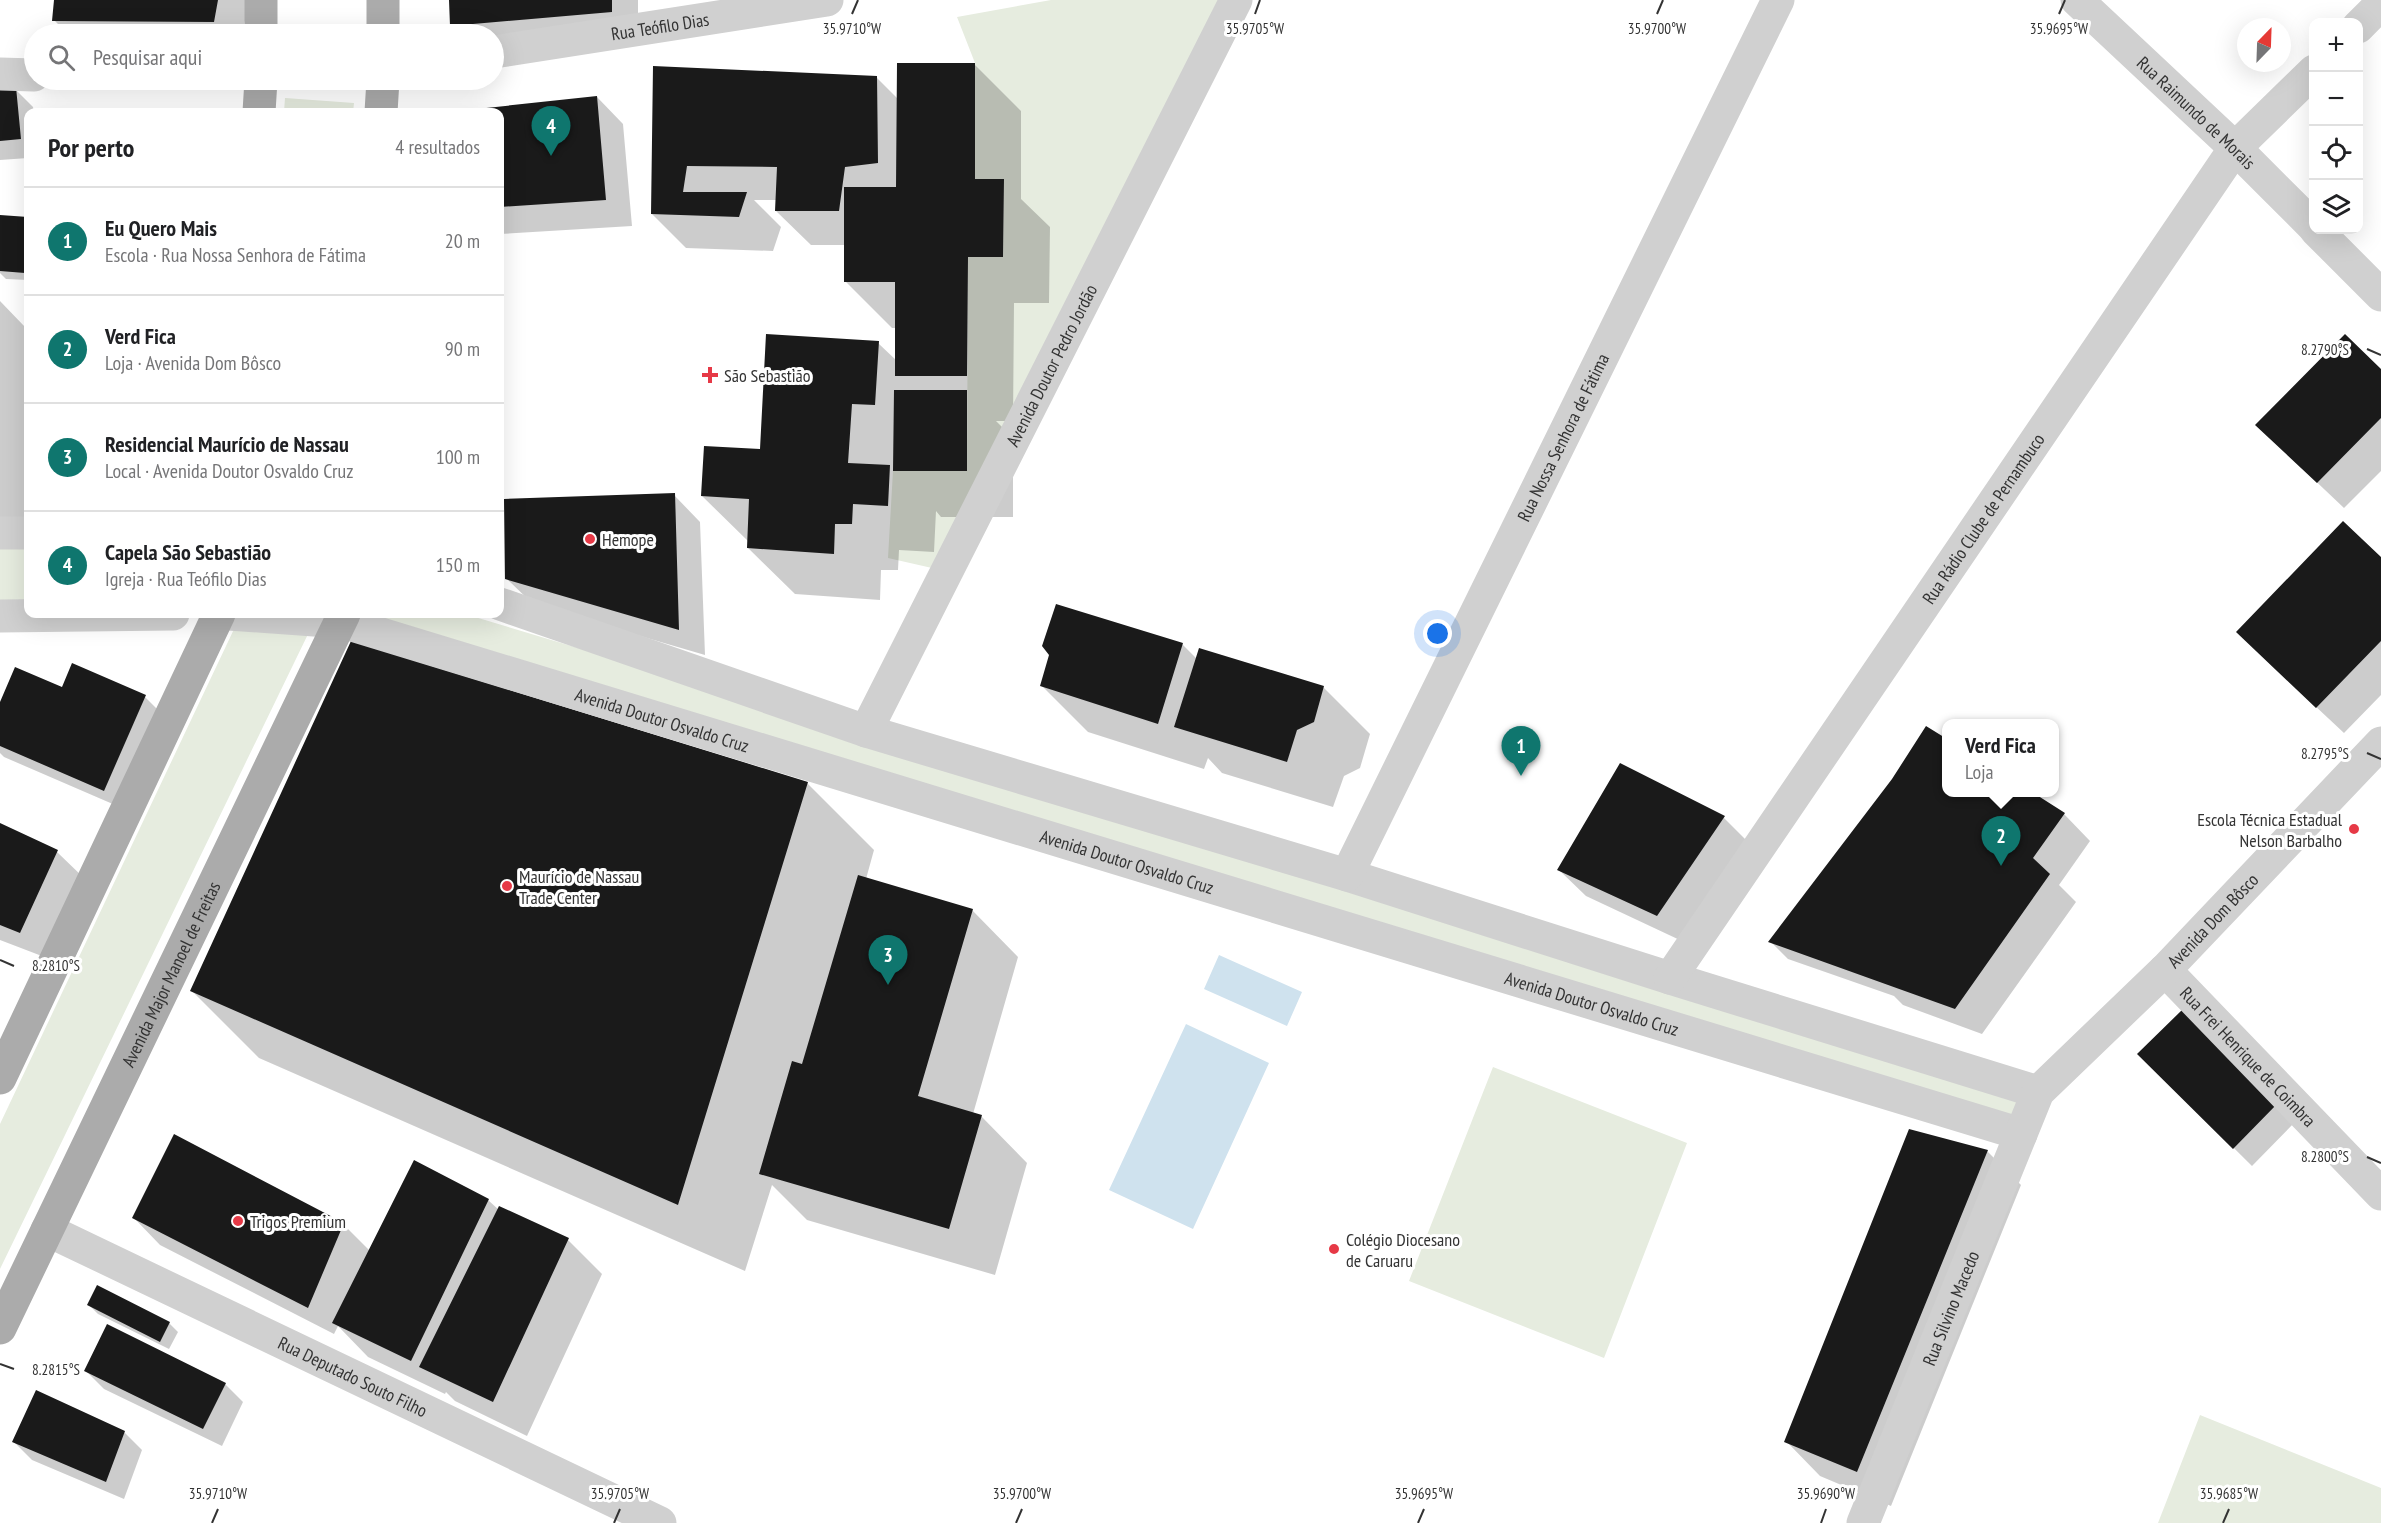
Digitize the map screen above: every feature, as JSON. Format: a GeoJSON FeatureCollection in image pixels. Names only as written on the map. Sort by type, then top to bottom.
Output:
{"type":"FeatureCollection","features":[{"type":"Feature","properties":{"kind":"main road"},"geometry":{"type":"LineString","coordinates":[[261,0],[261,24]]}},
{"type":"Feature","properties":{"kind":"main road"},"geometry":{"type":"LineString","coordinates":[[383,0],[383,24]]}},
{"type":"Feature","properties":{"kind":"main road"},"geometry":{"type":"LineString","coordinates":[[259,108],[260,90]]}},
{"type":"Feature","properties":{"kind":"main road"},"geometry":{"type":"LineString","coordinates":[[381,108],[382,90]]}},
{"type":"Feature","properties":{"kind":"main road"},"geometry":{"type":"LineString","coordinates":[[0,1078],[217,618]]}},
{"type":"Feature","properties":{"kind":"main road","name":"Avenida Major Manoel de Freitas"},"geometry":{"type":"LineString","coordinates":[[0,1328],[343,618]]}},
{"type":"Feature","properties":{"kind":"street","name":"Rua Teófilo Dias"},"geometry":{"type":"LineString","coordinates":[[504,50],[827,0]]}},
{"type":"Feature","properties":{"kind":"street","name":"Avenida Doutor Pedro Jordão"},"geometry":{"type":"LineString","coordinates":[[866,731],[1236,0]]}},
{"type":"Feature","properties":{"kind":"street","name":"Rua Nossa Senhora de Fátima"},"geometry":{"type":"LineString","coordinates":[[1347,875],[1778,0]]}},
{"type":"Feature","properties":{"kind":"street","name":"Rua Raimundo de Morais"},"geometry":{"type":"LineString","coordinates":[[2077,0],[2235,148],[2309,222]]}},
{"type":"Feature","properties":{"kind":"street"},"geometry":{"type":"LineString","coordinates":[[2363,22],[2381,4]]}},
{"type":"Feature","properties":{"kind":"street","name":"Rua Rádio Clube de Pernambuco"},"geometry":{"type":"LineString","coordinates":[[1670,978],[2235,148],[2312,72]]}},
{"type":"Feature","properties":{"kind":"street"},"geometry":{"type":"LineString","coordinates":[[0,74],[24,75]]}},
{"type":"Feature","properties":{"kind":"street","name":"Rua Raimundo de Morais"},"geometry":{"type":"LineString","coordinates":[[2321,234],[2381,295]]}},
{"type":"Feature","properties":{"kind":"street"},"geometry":{"type":"LineString","coordinates":[[0,533],[24,533]]}},
{"type":"Feature","properties":{"kind":"street"},"geometry":{"type":"LineString","coordinates":[[504,605],[866,731],[1347,875],[2038,1092]]}},
{"type":"Feature","properties":{"kind":"street"},"geometry":{"type":"LineString","coordinates":[[0,616],[24,616]]}},
{"type":"Feature","properties":{"kind":"street","name":"Avenida Doutor Osvaldo Cruz"},"geometry":{"type":"LineString","coordinates":[[343,618],[2021,1134]]}},
{"type":"Feature","properties":{"kind":"street","name":"Avenida Dom Bôsco"},"geometry":{"type":"LineString","coordinates":[[2038,1092],[2165,970],[2381,743]]}},
{"type":"Feature","properties":{"kind":"street","name":"Rua Frei Henrique de Coimbra"},"geometry":{"type":"LineString","coordinates":[[2165,970],[2381,1194]]}},
{"type":"Feature","properties":{"kind":"street","name":"Rua Silvino Macedo"},"geometry":{"type":"LineString","coordinates":[[1863,1523],[2038,1092]]}},
{"type":"Feature","properties":{"kind":"street","name":"Rua Deputado Souto Filho"},"geometry":{"type":"LineString","coordinates":[[47,1230],[660,1523]]}},
{"type":"Feature","properties":{"kind":"shaded area"},"geometry":{"type":"Polygon","coordinates":[[[1051,0],[1221,0],[932,568],[888,558],[893,471],[967,471],[968,257],[1003,257],[1004,180],[975,179],[975,63],[957,17],[1051,0]]]}},
{"type":"Feature","properties":{"kind":"shaded area"},"geometry":{"type":"Polygon","coordinates":[[[285,98],[354,103],[353,108],[284,108],[285,98]]]}},
{"type":"Feature","properties":{"kind":"shaded area"},"geometry":{"type":"Polygon","coordinates":[[[0,548],[24,548],[24,602],[0,603],[0,548]]]}},
{"type":"Feature","properties":{"kind":"shaded area"},"geometry":{"type":"Polygon","coordinates":[[[363,618],[478,618],[1347,879],[2032,1094],[2017,1129],[363,618]]]}},
{"type":"Feature","properties":{"kind":"shaded area"},"geometry":{"type":"Polygon","coordinates":[[[235,627],[310,630],[0,1269],[0,1124],[235,627]]]}},
{"type":"Feature","properties":{"kind":"shaded area"},"geometry":{"type":"Polygon","coordinates":[[[1493,1067],[1687,1143],[1604,1358],[1409,1281],[1493,1067]]]}},
{"type":"Feature","properties":{"kind":"shaded area"},"geometry":{"type":"Polygon","coordinates":[[[2200,1415],[2381,1488],[2381,1523],[2158,1523],[2200,1415]]]}},
{"type":"Feature","properties":{"kind":"water"},"geometry":{"type":"Polygon","coordinates":[[[1219,955],[1302,992],[1287,1026],[1204,989],[1219,955]]]}},
{"type":"Feature","properties":{"kind":"water"},"geometry":{"type":"Polygon","coordinates":[[[1186,1024],[1269,1063],[1193,1229],[1109,1190],[1186,1024]]]}},
{"type":"Feature","properties":{"kind":"building"},"geometry":{"type":"Polygon","coordinates":[[[54,0],[218,0],[214,22],[52,21],[54,0]]]}},
{"type":"Feature","properties":{"kind":"building"},"geometry":{"type":"Polygon","coordinates":[[[449,0],[612,0],[612,12],[450,24],[449,0]]]}},
{"type":"Feature","properties":{"kind":"building"},"geometry":{"type":"Polygon","coordinates":[[[897,63],[975,63],[975,179],[1004,179],[1003,257],[968,257],[967,376],[895,376],[895,282],[844,282],[844,187],[896,187],[897,63]]]}},
{"type":"Feature","properties":{"kind":"building"},"geometry":{"type":"Polygon","coordinates":[[[653,66],[877,76],[878,163],[845,167],[839,211],[775,211],[777,167],[687,166],[683,192],[747,192],[739,217],[651,214],[653,66]]]}},
{"type":"Feature","properties":{"kind":"building"},"geometry":{"type":"Polygon","coordinates":[[[16,87],[21,139],[0,141],[0,89],[16,87]]]}},
{"type":"Feature","properties":{"kind":"building"},"geometry":{"type":"Polygon","coordinates":[[[597,96],[606,200],[504,207],[504,108],[486,108],[597,96]]]}},
{"type":"Feature","properties":{"kind":"building"},"geometry":{"type":"Polygon","coordinates":[[[0,215],[24,217],[24,273],[0,271],[0,215]]]}},
{"type":"Feature","properties":{"kind":"building"},"geometry":{"type":"Polygon","coordinates":[[[766,334],[879,341],[875,405],[852,404],[848,463],[890,465],[888,506],[853,504],[852,524],[835,524],[834,554],[747,548],[749,499],[701,496],[704,446],[760,449],[766,334]]]}},
{"type":"Feature","properties":{"kind":"building"},"geometry":{"type":"Polygon","coordinates":[[[2345,334],[2381,369],[2381,418],[2317,483],[2255,425],[2345,334]]]}},
{"type":"Feature","properties":{"kind":"building"},"geometry":{"type":"Polygon","coordinates":[[[894,390],[967,390],[967,471],[893,471],[894,390]]]}},
{"type":"Feature","properties":{"kind":"building","name":"Hemope"},"geometry":{"type":"Polygon","coordinates":[[[675,493],[679,630],[505,579],[504,499],[675,493]]]}},
{"type":"Feature","properties":{"kind":"building"},"geometry":{"type":"Polygon","coordinates":[[[2343,521],[2381,557],[2381,641],[2316,708],[2236,632],[2343,521]]]}},
{"type":"Feature","properties":{"kind":"building"},"geometry":{"type":"Polygon","coordinates":[[[1056,604],[1183,643],[1158,724],[1040,686],[1049,655],[1042,646],[1056,604]]]}},
{"type":"Feature","properties":{"kind":"building","name":"Maurício de Nassau Trade Center"},"geometry":{"type":"Polygon","coordinates":[[[351,641],[808,782],[678,1205],[190,991],[351,641]]]}},
{"type":"Feature","properties":{"kind":"building"},"geometry":{"type":"Polygon","coordinates":[[[1199,648],[1324,686],[1314,722],[1297,730],[1287,762],[1174,727],[1199,648]]]}},
{"type":"Feature","properties":{"kind":"building"},"geometry":{"type":"Polygon","coordinates":[[[72,663],[146,695],[104,791],[0,746],[0,702],[15,667],[62,687],[72,663]]]}},
{"type":"Feature","properties":{"kind":"building"},"geometry":{"type":"Polygon","coordinates":[[[1926,726],[1942,736],[1942,797],[2040,797],[2065,813],[2033,858],[2050,874],[1955,1009],[1768,942],[1892,779],[1926,726]]]}},
{"type":"Feature","properties":{"kind":"building"},"geometry":{"type":"Polygon","coordinates":[[[1620,763],[1725,816],[1657,916],[1557,870],[1620,763]]]}},
{"type":"Feature","properties":{"kind":"building"},"geometry":{"type":"Polygon","coordinates":[[[0,823],[58,850],[20,933],[0,925],[0,823]]]}},
{"type":"Feature","properties":{"kind":"building"},"geometry":{"type":"Polygon","coordinates":[[[858,875],[973,909],[918,1096],[982,1115],[949,1229],[759,1174],[792,1061],[802,1064],[858,875]]]}},
{"type":"Feature","properties":{"kind":"building"},"geometry":{"type":"Polygon","coordinates":[[[2182,1010],[2277,1104],[2233,1149],[2137,1054],[2182,1010]]]}},
{"type":"Feature","properties":{"kind":"building"},"geometry":{"type":"Polygon","coordinates":[[[1909,1129],[1988,1150],[1857,1472],[1784,1442],[1909,1129]]]}},
{"type":"Feature","properties":{"kind":"building","name":"Trigos Premium"},"geometry":{"type":"Polygon","coordinates":[[[174,1134],[344,1223],[308,1308],[132,1218],[174,1134]]]}},
{"type":"Feature","properties":{"kind":"building"},"geometry":{"type":"Polygon","coordinates":[[[414,1160],[489,1199],[411,1361],[332,1323],[414,1160]]]}},
{"type":"Feature","properties":{"kind":"building"},"geometry":{"type":"Polygon","coordinates":[[[499,1206],[569,1238],[493,1402],[419,1367],[499,1206]]]}},
{"type":"Feature","properties":{"kind":"building"},"geometry":{"type":"Polygon","coordinates":[[[97,1285],[170,1322],[160,1342],[87,1305],[97,1285]]]}},
{"type":"Feature","properties":{"kind":"building"},"geometry":{"type":"Polygon","coordinates":[[[107,1324],[226,1383],[203,1429],[84,1371],[107,1324]]]}},
{"type":"Feature","properties":{"kind":"building"},"geometry":{"type":"Polygon","coordinates":[[[36,1390],[125,1431],[106,1482],[12,1442],[36,1390]]]}},
{"type":"Feature","properties":{"kind":"place","name":"Capela São Sebastião"},"geometry":{"type":"Point","coordinates":[551,156]}},
{"type":"Feature","properties":{"kind":"place","name":"São Sebastião"},"geometry":{"type":"Point","coordinates":[710,375]}},
{"type":"Feature","properties":{"kind":"place","name":"Hemope"},"geometry":{"type":"Point","coordinates":[590,539]}},
{"type":"Feature","properties":{"kind":"place","name":"Eu Quero Mais"},"geometry":{"type":"Point","coordinates":[1521,776]}},
{"type":"Feature","properties":{"kind":"place","name":"Escola Técnica Estadual Nelson Barbalho"},"geometry":{"type":"Point","coordinates":[2354,829]}},
{"type":"Feature","properties":{"kind":"place","name":"Verd Fica"},"geometry":{"type":"Point","coordinates":[2001,866]}},
{"type":"Feature","properties":{"kind":"place","name":"Maurício de Nassau Trade Center"},"geometry":{"type":"Point","coordinates":[507,886]}},
{"type":"Feature","properties":{"kind":"place","name":"Residencial Maurício de Nassau"},"geometry":{"type":"Point","coordinates":[888,985]}},
{"type":"Feature","properties":{"kind":"place","name":"Trigos Premium"},"geometry":{"type":"Point","coordinates":[238,1221]}},
{"type":"Feature","properties":{"kind":"place","name":"Colégio Diocesano de Caruaru"},"geometry":{"type":"Point","coordinates":[1334,1249]}}]}
